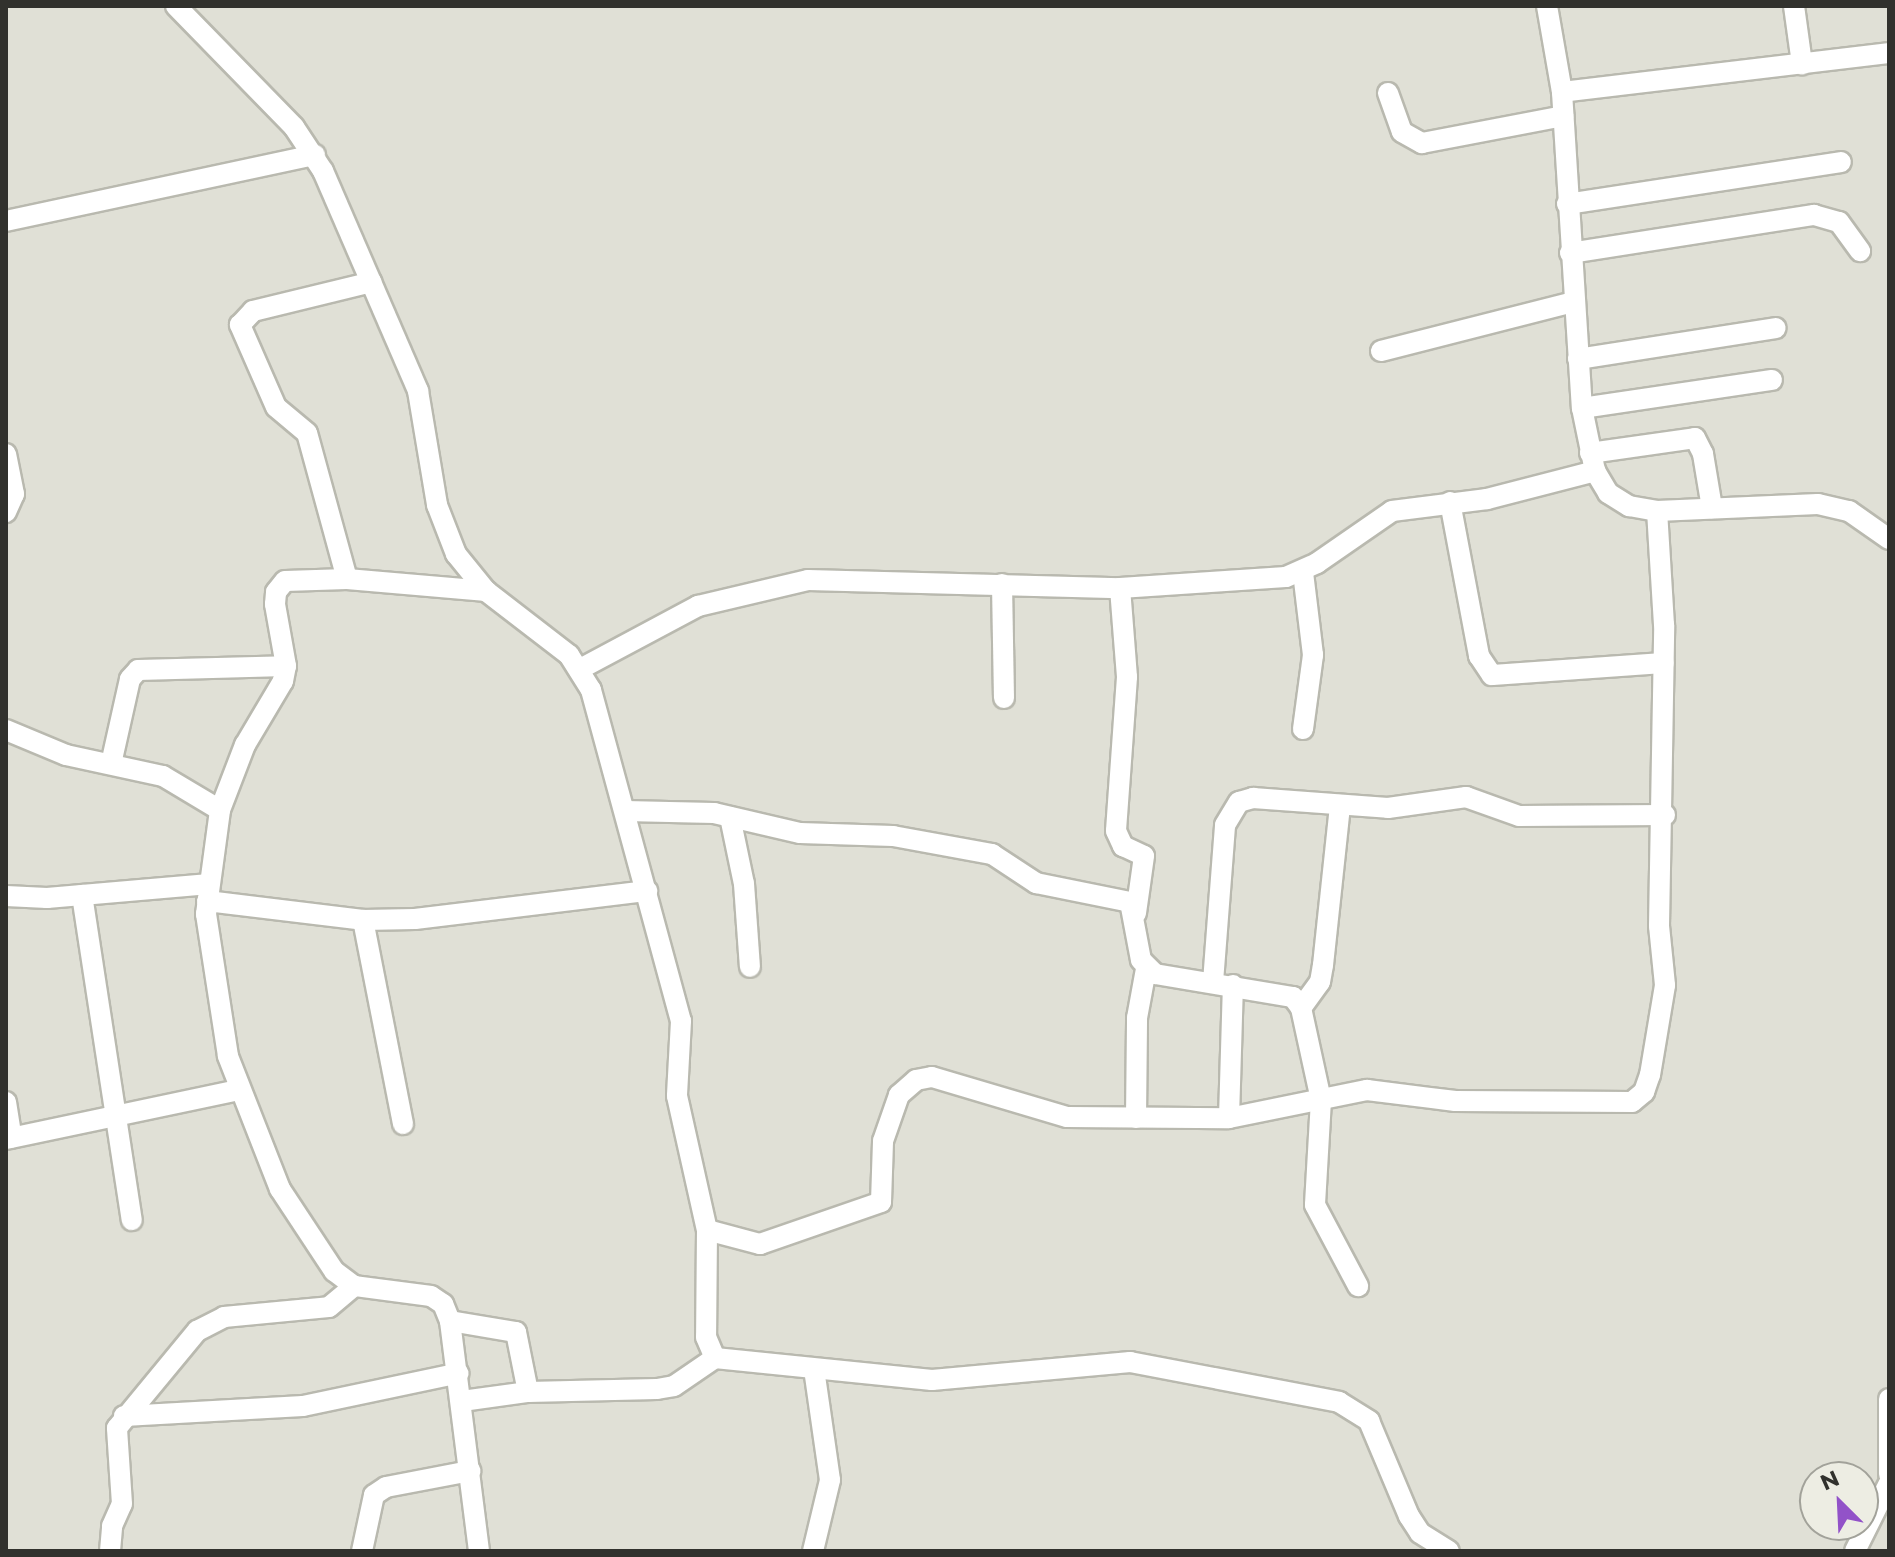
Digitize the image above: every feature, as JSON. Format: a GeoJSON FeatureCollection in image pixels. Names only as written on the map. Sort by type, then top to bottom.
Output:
{"type":"FeatureCollection","features":[{"type":"Feature","properties":{"kind":"street"},"geometry":{"type":"LineString","coordinates":[[176,6],[315,155],[418,391],[445,531],[468,572],[486,591],[580,669],[625,811],[681,1021],[677,1096],[707,1230],[706,1337],[715,1358]]}},
{"type":"Feature","properties":{"kind":"street"},"geometry":{"type":"LineString","coordinates":[[1547,6],[1562,92],[1582,408],[1592,462],[1608,493],[1629,506],[1657,511],[1818,504],[1849,511],[1889,539]]}},
{"type":"Feature","properties":{"kind":"street"},"geometry":{"type":"LineString","coordinates":[[1794,6],[1802,64]]}},
{"type":"Feature","properties":{"kind":"street"},"geometry":{"type":"LineString","coordinates":[[1562,92],[1889,53]]}},
{"type":"Feature","properties":{"kind":"street"},"geometry":{"type":"LineString","coordinates":[[1388,93],[1402,132],[1422,143],[1563,116]]}},
{"type":"Feature","properties":{"kind":"street"},"geometry":{"type":"LineString","coordinates":[[6,221],[315,155]]}},
{"type":"Feature","properties":{"kind":"street"},"geometry":{"type":"LineString","coordinates":[[1567,204],[1841,162]]}},
{"type":"Feature","properties":{"kind":"street"},"geometry":{"type":"LineString","coordinates":[[1570,253],[1814,215],[1839,222],[1860,251]]}},
{"type":"Feature","properties":{"kind":"street"},"geometry":{"type":"LineString","coordinates":[[347,579],[307,433],[276,407],[240,325],[253,311],[372,282]]}},
{"type":"Feature","properties":{"kind":"street"},"geometry":{"type":"LineString","coordinates":[[1381,351],[1573,302]]}},
{"type":"Feature","properties":{"kind":"street"},"geometry":{"type":"LineString","coordinates":[[1578,359],[1776,328]]}},
{"type":"Feature","properties":{"kind":"street"},"geometry":{"type":"LineString","coordinates":[[1582,408],[1772,380]]}},
{"type":"Feature","properties":{"kind":"street"},"geometry":{"type":"LineString","coordinates":[[580,669],[698,606],[808,580],[1120,588],[1267,581],[1303,572],[1377,517],[1450,502],[1487,499],[1592,462],[1695,438],[1703,454],[1712,508]]}},
{"type":"Feature","properties":{"kind":"street"},"geometry":{"type":"LineString","coordinates":[[6,454],[14,494],[6,512]]}},
{"type":"Feature","properties":{"kind":"street"},"geometry":{"type":"LineString","coordinates":[[1450,502],[1479,656],[1492,675],[1664,663]]}},
{"type":"Feature","properties":{"kind":"street"},"geometry":{"type":"LineString","coordinates":[[707,1230],[760,1244],[881,1202],[883,1141],[899,1095],[916,1080],[950,1080],[1047,1114],[1136,1118],[1229,1118],[1321,1100],[1395,1090],[1455,1101],[1632,1102],[1644,1092],[1665,985],[1659,926],[1665,815],[1664,663],[1657,511]]}},
{"type":"Feature","properties":{"kind":"street"},"geometry":{"type":"LineString","coordinates":[[1303,572],[1313,655],[1303,729]]}},
{"type":"Feature","properties":{"kind":"street"},"geometry":{"type":"LineString","coordinates":[[479,1551],[459,1373],[450,1321],[443,1304],[431,1296],[354,1286],[320,1256],[280,1189],[238,1090],[207,945],[208,893],[220,810],[237,762],[276,698],[286,666],[276,592],[285,581],[300,577],[486,591]]}},
{"type":"Feature","properties":{"kind":"street"},"geometry":{"type":"LineString","coordinates":[[1002,584],[1004,698]]}},
{"type":"Feature","properties":{"kind":"street"},"geometry":{"type":"LineString","coordinates":[[1120,588],[1127,703],[1116,831],[1123,846],[1144,856],[1136,913],[1146,969],[1137,1018],[1136,1118]]}},
{"type":"Feature","properties":{"kind":"street"},"geometry":{"type":"LineString","coordinates":[[111,764],[130,679],[138,670],[286,666]]}},
{"type":"Feature","properties":{"kind":"street"},"geometry":{"type":"LineString","coordinates":[[6,730],[51,750],[163,776],[220,810]]}},
{"type":"Feature","properties":{"kind":"street"},"geometry":{"type":"LineString","coordinates":[[1229,1118],[1223,984],[1230,810],[1253,798],[1405,808],[1466,797],[1519,816],[1665,815]]}},
{"type":"Feature","properties":{"kind":"street"},"geometry":{"type":"LineString","coordinates":[[1301,1008],[1322,973],[1340,805]]}},
{"type":"Feature","properties":{"kind":"street"},"geometry":{"type":"LineString","coordinates":[[625,811],[689,810],[800,833],[893,836],[992,854],[1036,883],[1120,897],[1136,913]]}},
{"type":"Feature","properties":{"kind":"street"},"geometry":{"type":"LineString","coordinates":[[730,817],[744,884],[750,967]]}},
{"type":"Feature","properties":{"kind":"street"},"geometry":{"type":"LineString","coordinates":[[6,896],[208,893],[363,920],[415,919],[647,891]]}},
{"type":"Feature","properties":{"kind":"street"},"geometry":{"type":"LineString","coordinates":[[82,895],[132,1220]]}},
{"type":"Feature","properties":{"kind":"street"},"geometry":{"type":"LineString","coordinates":[[363,920],[403,1124]]}},
{"type":"Feature","properties":{"kind":"street"},"geometry":{"type":"LineString","coordinates":[[1146,969],[1281,992],[1301,1008],[1321,1100],[1315,1205],[1358,1286]]}},
{"type":"Feature","properties":{"kind":"street"},"geometry":{"type":"LineString","coordinates":[[6,1102],[9,1138],[238,1090]]}},
{"type":"Feature","properties":{"kind":"street"},"geometry":{"type":"LineString","coordinates":[[110,1551],[112,1526],[122,1504],[114,1443],[124,1416],[208,1322],[329,1307],[354,1286]]}},
{"type":"Feature","properties":{"kind":"street"},"geometry":{"type":"LineString","coordinates":[[450,1321],[516,1332],[528,1392]]}},
{"type":"Feature","properties":{"kind":"street"},"geometry":{"type":"LineString","coordinates":[[462,1401],[528,1392],[657,1389],[674,1386],[715,1358],[958,1380],[1130,1362],[1339,1402],[1369,1421],[1409,1516],[1420,1533],[1449,1551]]}},
{"type":"Feature","properties":{"kind":"street"},"geometry":{"type":"LineString","coordinates":[[813,1551],[830,1480],[814,1369]]}},
{"type":"Feature","properties":{"kind":"street"},"geometry":{"type":"LineString","coordinates":[[124,1416],[303,1406],[459,1373]]}},
{"type":"Feature","properties":{"kind":"street"},"geometry":{"type":"LineString","coordinates":[[1889,1399],[1889,1474]]}},
{"type":"Feature","properties":{"kind":"street"},"geometry":{"type":"LineString","coordinates":[[362,1551],[374,1495],[386,1487],[470,1471]]}},
{"type":"Feature","properties":{"kind":"street"},"geometry":{"type":"LineString","coordinates":[[1879,1505],[1889,1483]]}}]}
